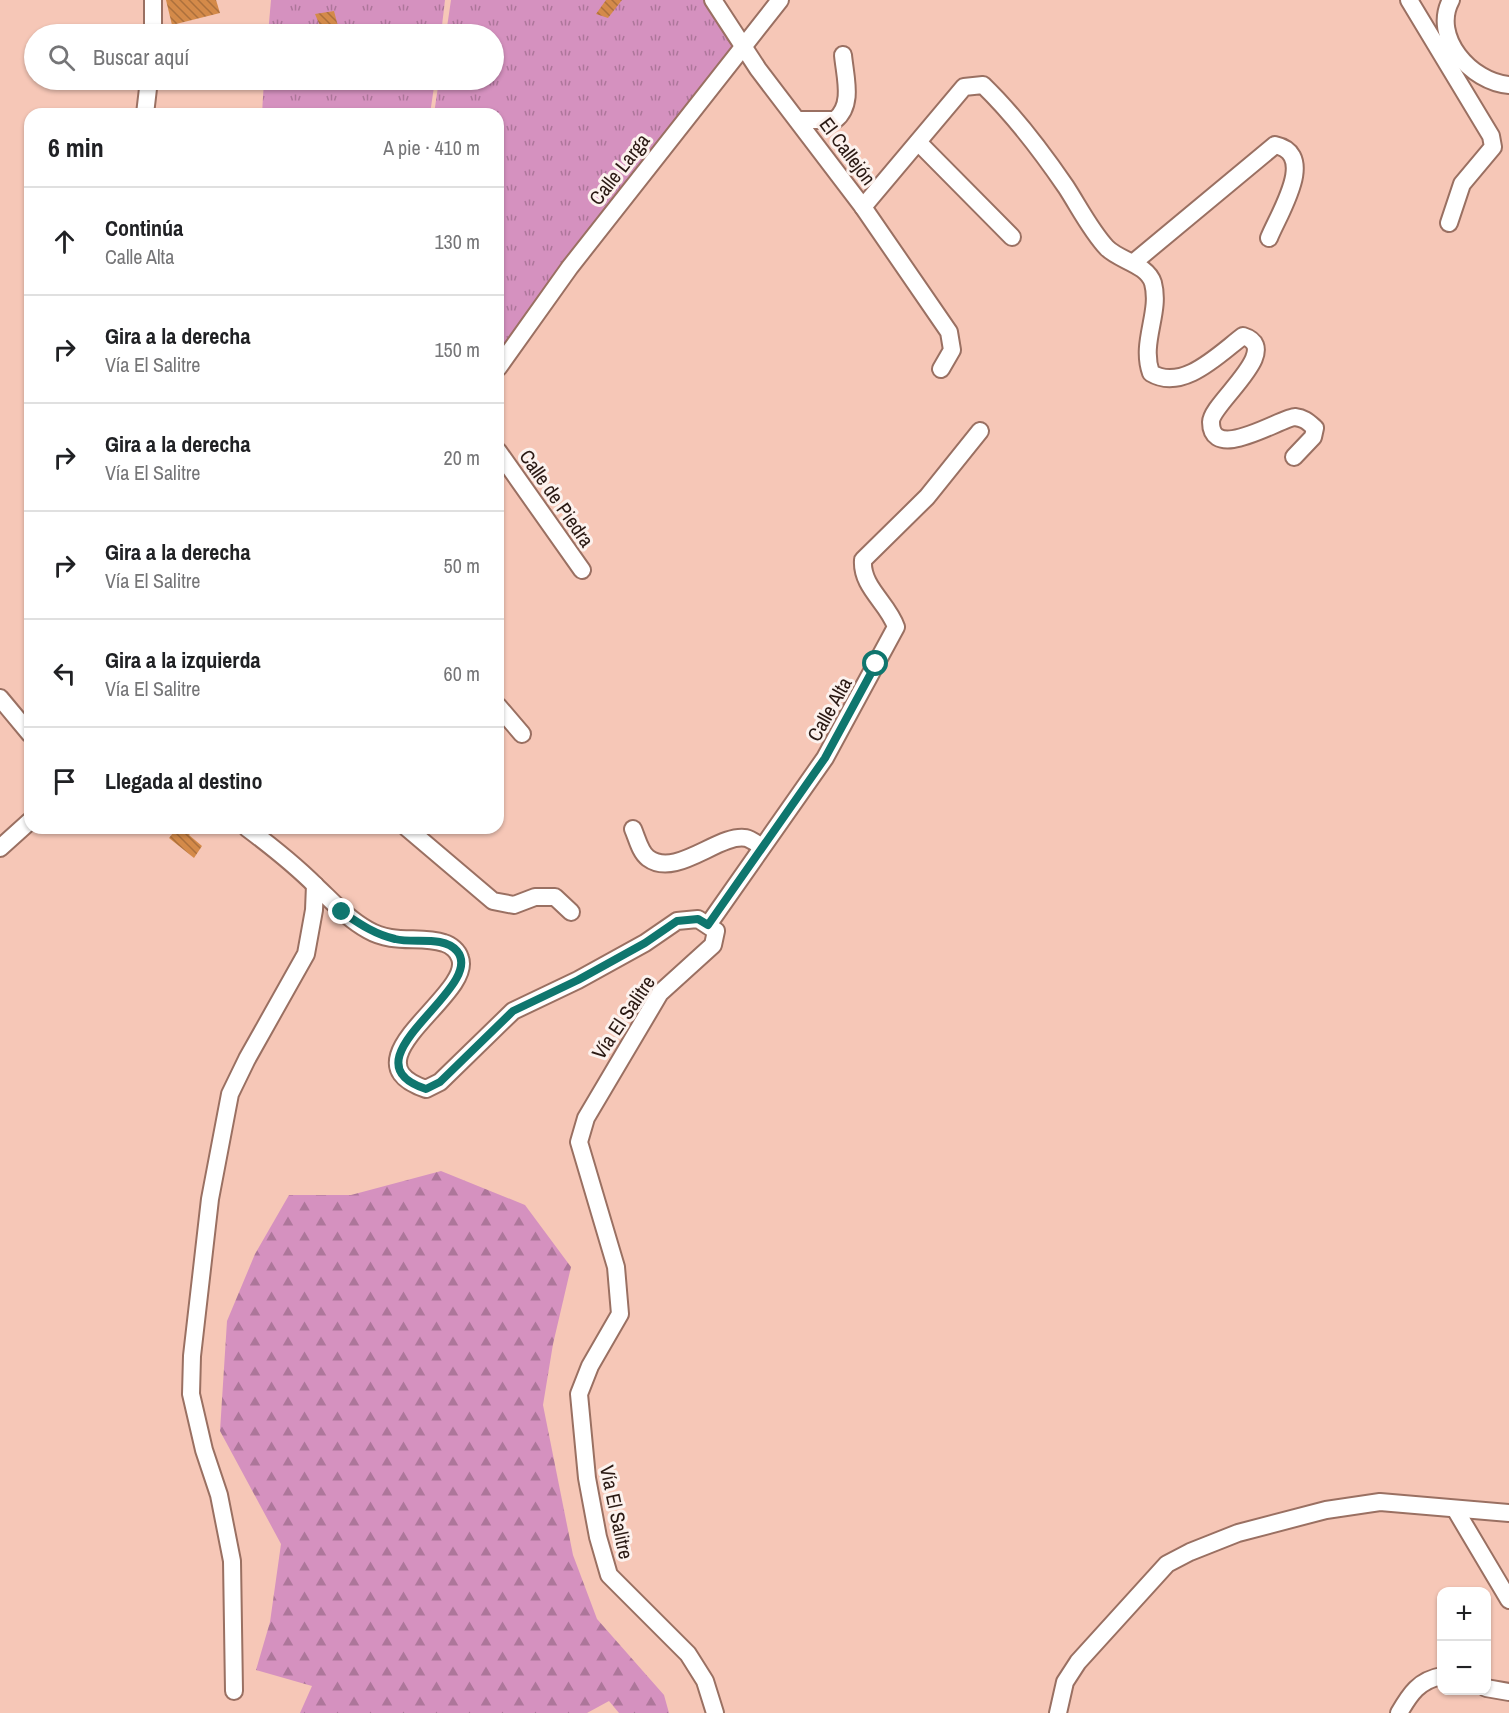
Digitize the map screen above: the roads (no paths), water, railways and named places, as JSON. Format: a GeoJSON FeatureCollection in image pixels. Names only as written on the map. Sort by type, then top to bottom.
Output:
{"type":"FeatureCollection","features":[{"type":"Feature","properties":{"kind":"street"},"geometry":{"type":"LineString","coordinates":[[153,0],[153,24]]}},
{"type":"Feature","properties":{"kind":"street","name":"El Callejón"},"geometry":{"type":"LineString","coordinates":[[713,0],[758,69],[864,207],[947,329],[953,341],[952,350],[941,369]]}},
{"type":"Feature","properties":{"kind":"street","name":"Calle Larga"},"geometry":{"type":"LineString","coordinates":[[504,360],[570,267],[780,0]]}},
{"type":"Feature","properties":{"kind":"street"},"geometry":{"type":"LineString","coordinates":[[1409,0],[1491,136],[1493,147],[1462,184],[1449,223]]}},
{"type":"Feature","properties":{"kind":"street"},"geometry":{"type":"LineString","coordinates":[[1451,0],[1446,9],[1445,30],[1454,50],[1467,65],[1484,77],[1509,85]]}},
{"type":"Feature","properties":{"kind":"street"},"geometry":{"type":"LineString","coordinates":[[799,120],[835,120],[842,114],[846,96],[843,55]]}},
{"type":"Feature","properties":{"kind":"street"},"geometry":{"type":"LineString","coordinates":[[864,207],[964,87],[983,85],[1002,103],[1064,184],[1106,247],[1119,258],[1133,263],[1147,274],[1153,284],[1153,311],[1147,341],[1147,362],[1151,373],[1159,378],[1172,379],[1203,367],[1242,336],[1248,338],[1255,345],[1256,353],[1248,372],[1214,412],[1211,423],[1214,433],[1223,438],[1242,439],[1292,417],[1304,419],[1315,428],[1313,437],[1294,457]]}},
{"type":"Feature","properties":{"kind":"street"},"geometry":{"type":"LineString","coordinates":[[146,108],[148,90]]}},
{"type":"Feature","properties":{"kind":"street"},"geometry":{"type":"LineString","coordinates":[[918,142],[1012,237]]}},
{"type":"Feature","properties":{"kind":"street"},"geometry":{"type":"LineString","coordinates":[[1133,263],[1275,145],[1285,147],[1291,152],[1296,160],[1296,174],[1269,238]]}},
{"type":"Feature","properties":{"kind":"street","name":"Calle Alta"},"geometry":{"type":"LineString","coordinates":[[708,925],[825,758],[896,627],[891,613],[865,578],[863,560],[927,497],[980,431]]}},
{"type":"Feature","properties":{"kind":"street","name":"Calle de Piedra"},"geometry":{"type":"LineString","coordinates":[[504,460],[582,570]]}},
{"type":"Feature","properties":{"kind":"street"},"geometry":{"type":"LineString","coordinates":[[0,698],[24,727]]}},
{"type":"Feature","properties":{"kind":"street"},"geometry":{"type":"LineString","coordinates":[[504,713],[522,734]]}},
{"type":"Feature","properties":{"kind":"street"},"geometry":{"type":"LineString","coordinates":[[0,848],[24,826]]}},
{"type":"Feature","properties":{"kind":"street"},"geometry":{"type":"LineString","coordinates":[[633,829],[641,849],[648,858],[662,863],[681,860],[736,838],[746,838],[762,847]]}},
{"type":"Feature","properties":{"kind":"street","name":"Vía El Salitre"},"geometry":{"type":"LineString","coordinates":[[253,834],[315,885],[342,912],[370,931],[397,940],[444,943],[456,951],[461,959],[461,972],[422,1021],[400,1053],[397,1062],[401,1076],[411,1084],[426,1089],[440,1082],[513,1011],[578,980],[645,943],[677,921],[698,919],[716,931],[713,945],[660,993],[586,1118],[579,1142],[616,1267],[620,1314],[590,1366],[579,1394],[587,1478],[598,1537],[609,1575],[688,1654],[705,1682],[715,1713]]}},
{"type":"Feature","properties":{"kind":"street"},"geometry":{"type":"LineString","coordinates":[[414,834],[494,901],[514,905],[535,897],[555,897],[571,912]]}},
{"type":"Feature","properties":{"kind":"street"},"geometry":{"type":"LineString","coordinates":[[234,1691],[232,1561],[219,1495],[204,1450],[191,1394],[192,1356],[210,1199],[230,1094],[246,1059],[306,954],[314,910],[315,885]]}},
{"type":"Feature","properties":{"kind":"street"},"geometry":{"type":"LineString","coordinates":[[1058,1713],[1065,1682],[1078,1662],[1167,1564],[1238,1533],[1326,1510],[1380,1503],[1509,1513]]}},
{"type":"Feature","properties":{"kind":"street"},"geometry":{"type":"LineString","coordinates":[[1455,1509],[1509,1600]]}},
{"type":"Feature","properties":{"kind":"street"},"geometry":{"type":"LineString","coordinates":[[1399,1713],[1419,1685],[1430,1678],[1437,1677]]}},
{"type":"Feature","properties":{"kind":"street"},"geometry":{"type":"LineString","coordinates":[[1491,1689],[1509,1692]]}}]}
